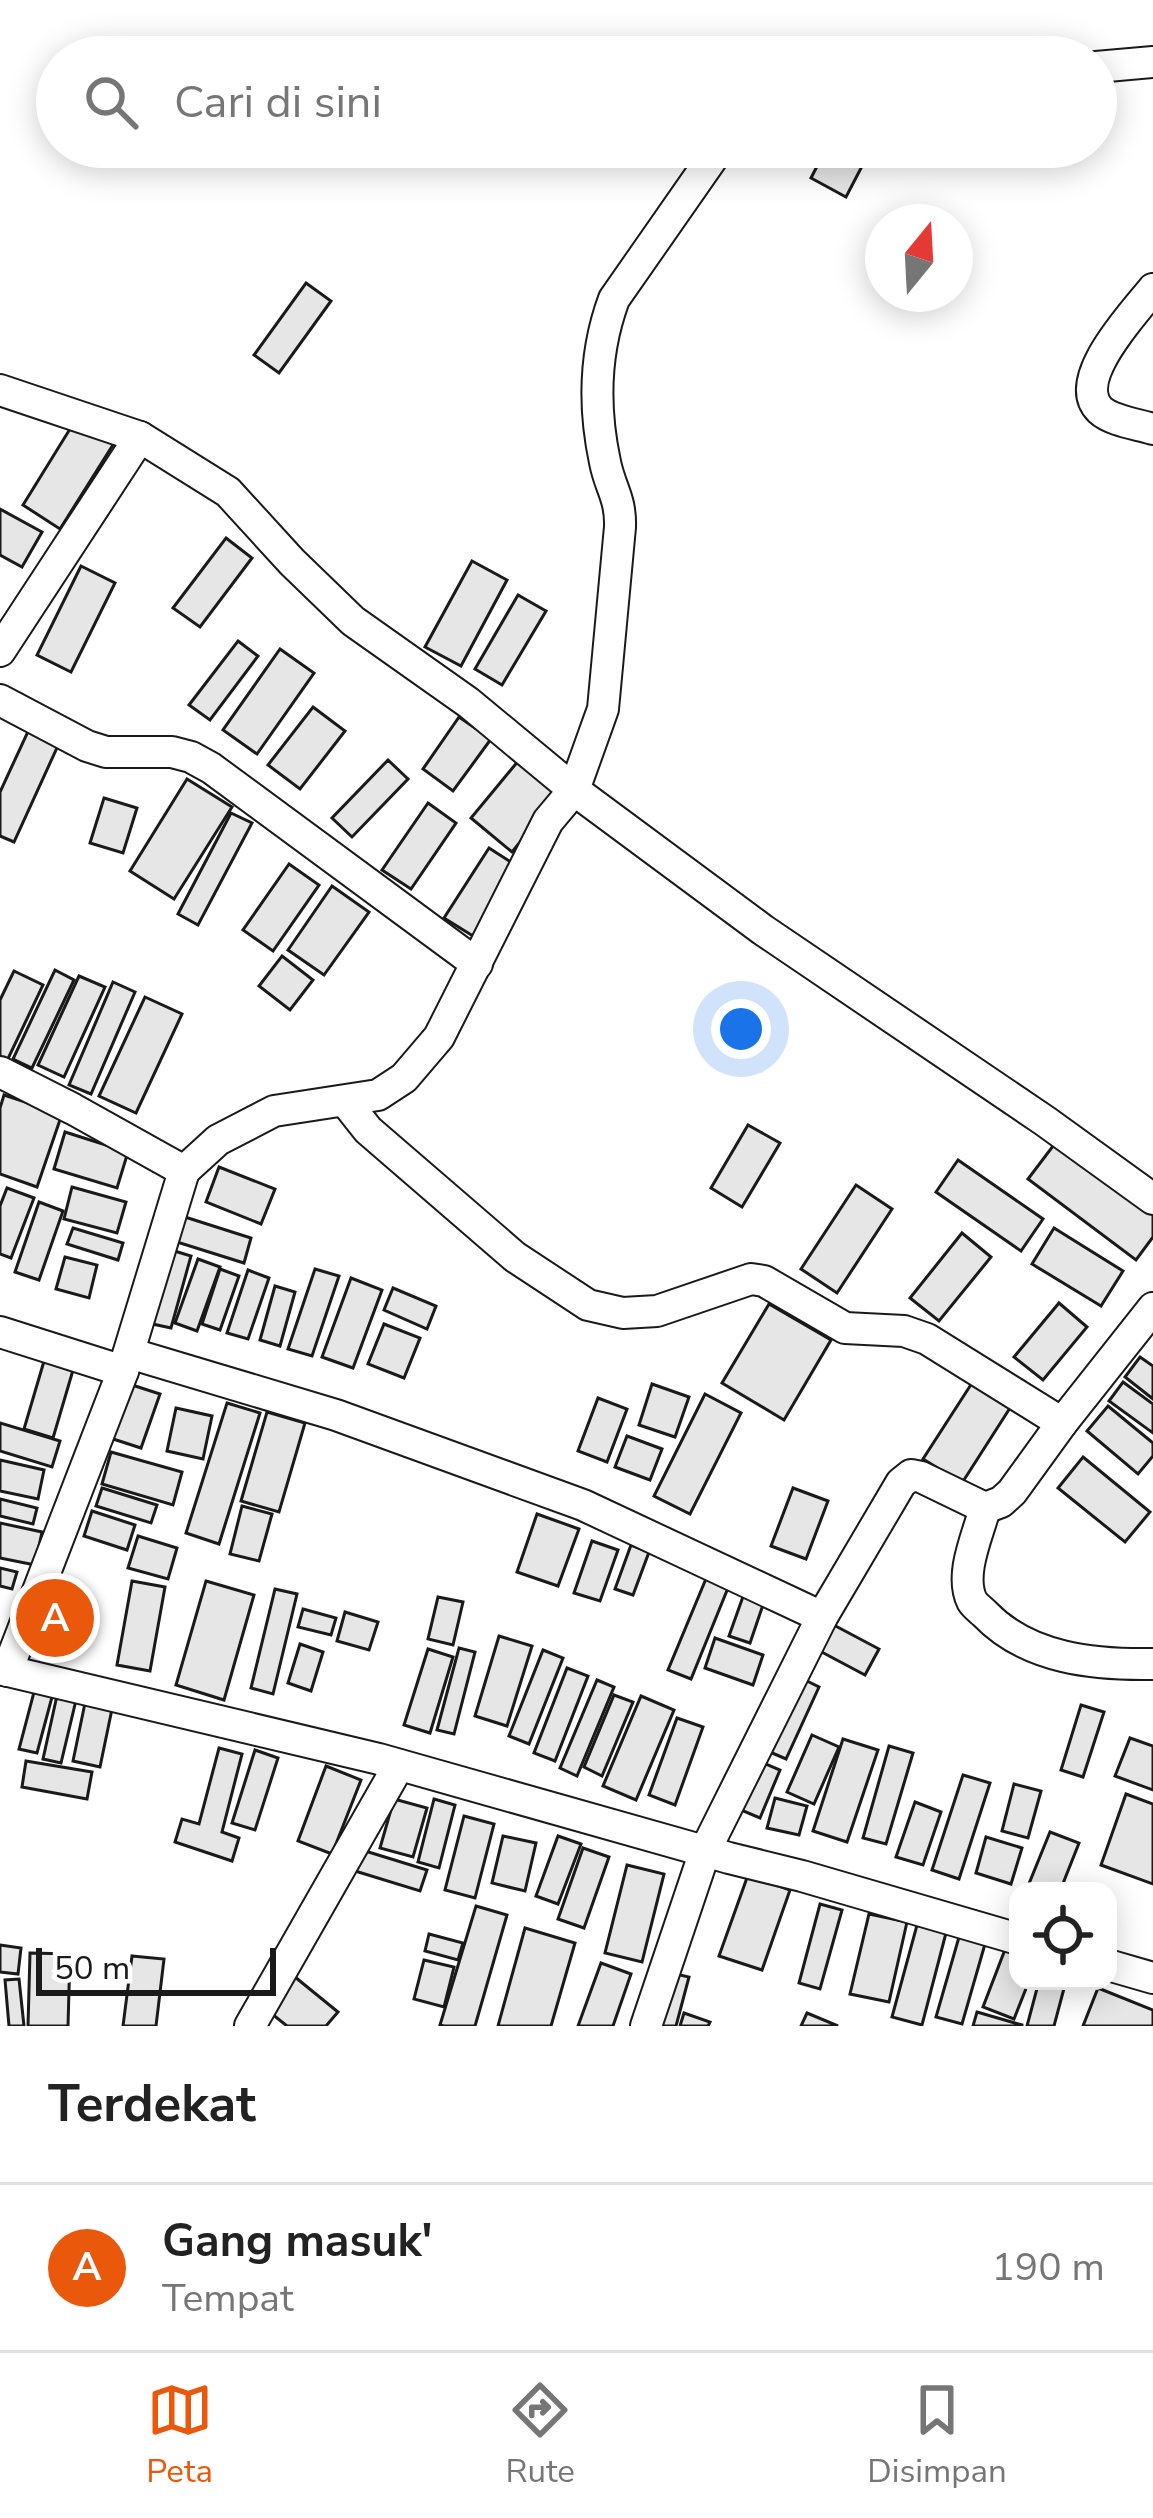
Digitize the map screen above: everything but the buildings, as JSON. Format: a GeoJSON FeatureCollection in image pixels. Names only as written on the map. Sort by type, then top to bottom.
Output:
{"type":"FeatureCollection","features":[{"type":"Feature","properties":{"kind":"street"},"geometry":{"type":"LineString","coordinates":[[1117,65],[1153,62]]}},
{"type":"Feature","properties":{"kind":"street"},"geometry":{"type":"LineString","coordinates":[[705,168],[614,299],[598,361],[596,393],[605,466],[620,505],[620,526],[602,709],[574,790],[548,821],[439,1037],[404,1078],[378,1095],[274,1112],[218,1140],[184,1171],[126,1362],[3,1670],[399,1765],[1009,1936]]}},
{"type":"Feature","properties":{"kind":"street"},"geometry":{"type":"LineString","coordinates":[[1153,289],[1091,378],[1093,400],[1104,414],[1153,429]]}},
{"type":"Feature","properties":{"kind":"street"},"geometry":{"type":"LineString","coordinates":[[0,390],[140,437],[229,493],[353,621],[469,703],[574,790],[763,930],[1153,1199]]}},
{"type":"Feature","properties":{"kind":"street"},"geometry":{"type":"LineString","coordinates":[[0,651],[140,437]]}},
{"type":"Feature","properties":{"kind":"street"},"geometry":{"type":"LineString","coordinates":[[0,700],[87,746],[106,752],[146,750],[191,757],[211,768],[477,964]]}},
{"type":"Feature","properties":{"kind":"street"},"geometry":{"type":"LineString","coordinates":[[0,1072],[184,1171]]}},
{"type":"Feature","properties":{"kind":"street"},"geometry":{"type":"LineString","coordinates":[[346,1101],[368,1130],[515,1257],[588,1306],[623,1313],[657,1311],[751,1279],[764,1281],[845,1328],[904,1331],[927,1339],[1062,1423]]}},
{"type":"Feature","properties":{"kind":"street"},"geometry":{"type":"LineString","coordinates":[[646,2026],[705,1851],[822,1617],[901,1483],[911,1475],[985,1508],[1001,1502],[1153,1308]]}},
{"type":"Feature","properties":{"kind":"street"},"geometry":{"type":"LineString","coordinates":[[0,1332],[336,1415],[583,1505],[822,1617]]}},
{"type":"Feature","properties":{"kind":"street"},"geometry":{"type":"LineString","coordinates":[[985,1508],[967,1571],[972,1601],[997,1627],[1033,1647],[1085,1661],[1153,1664]]}},
{"type":"Feature","properties":{"kind":"street"},"geometry":{"type":"LineString","coordinates":[[250,2026],[399,1765]]}},
{"type":"Feature","properties":{"kind":"street"},"geometry":{"type":"LineString","coordinates":[[1117,1968],[1153,1978]]}},
{"type":"Feature","properties":{"kind":"place","name":"Gang masuk'"},"geometry":{"type":"Point","coordinates":[55,1618]}}]}
